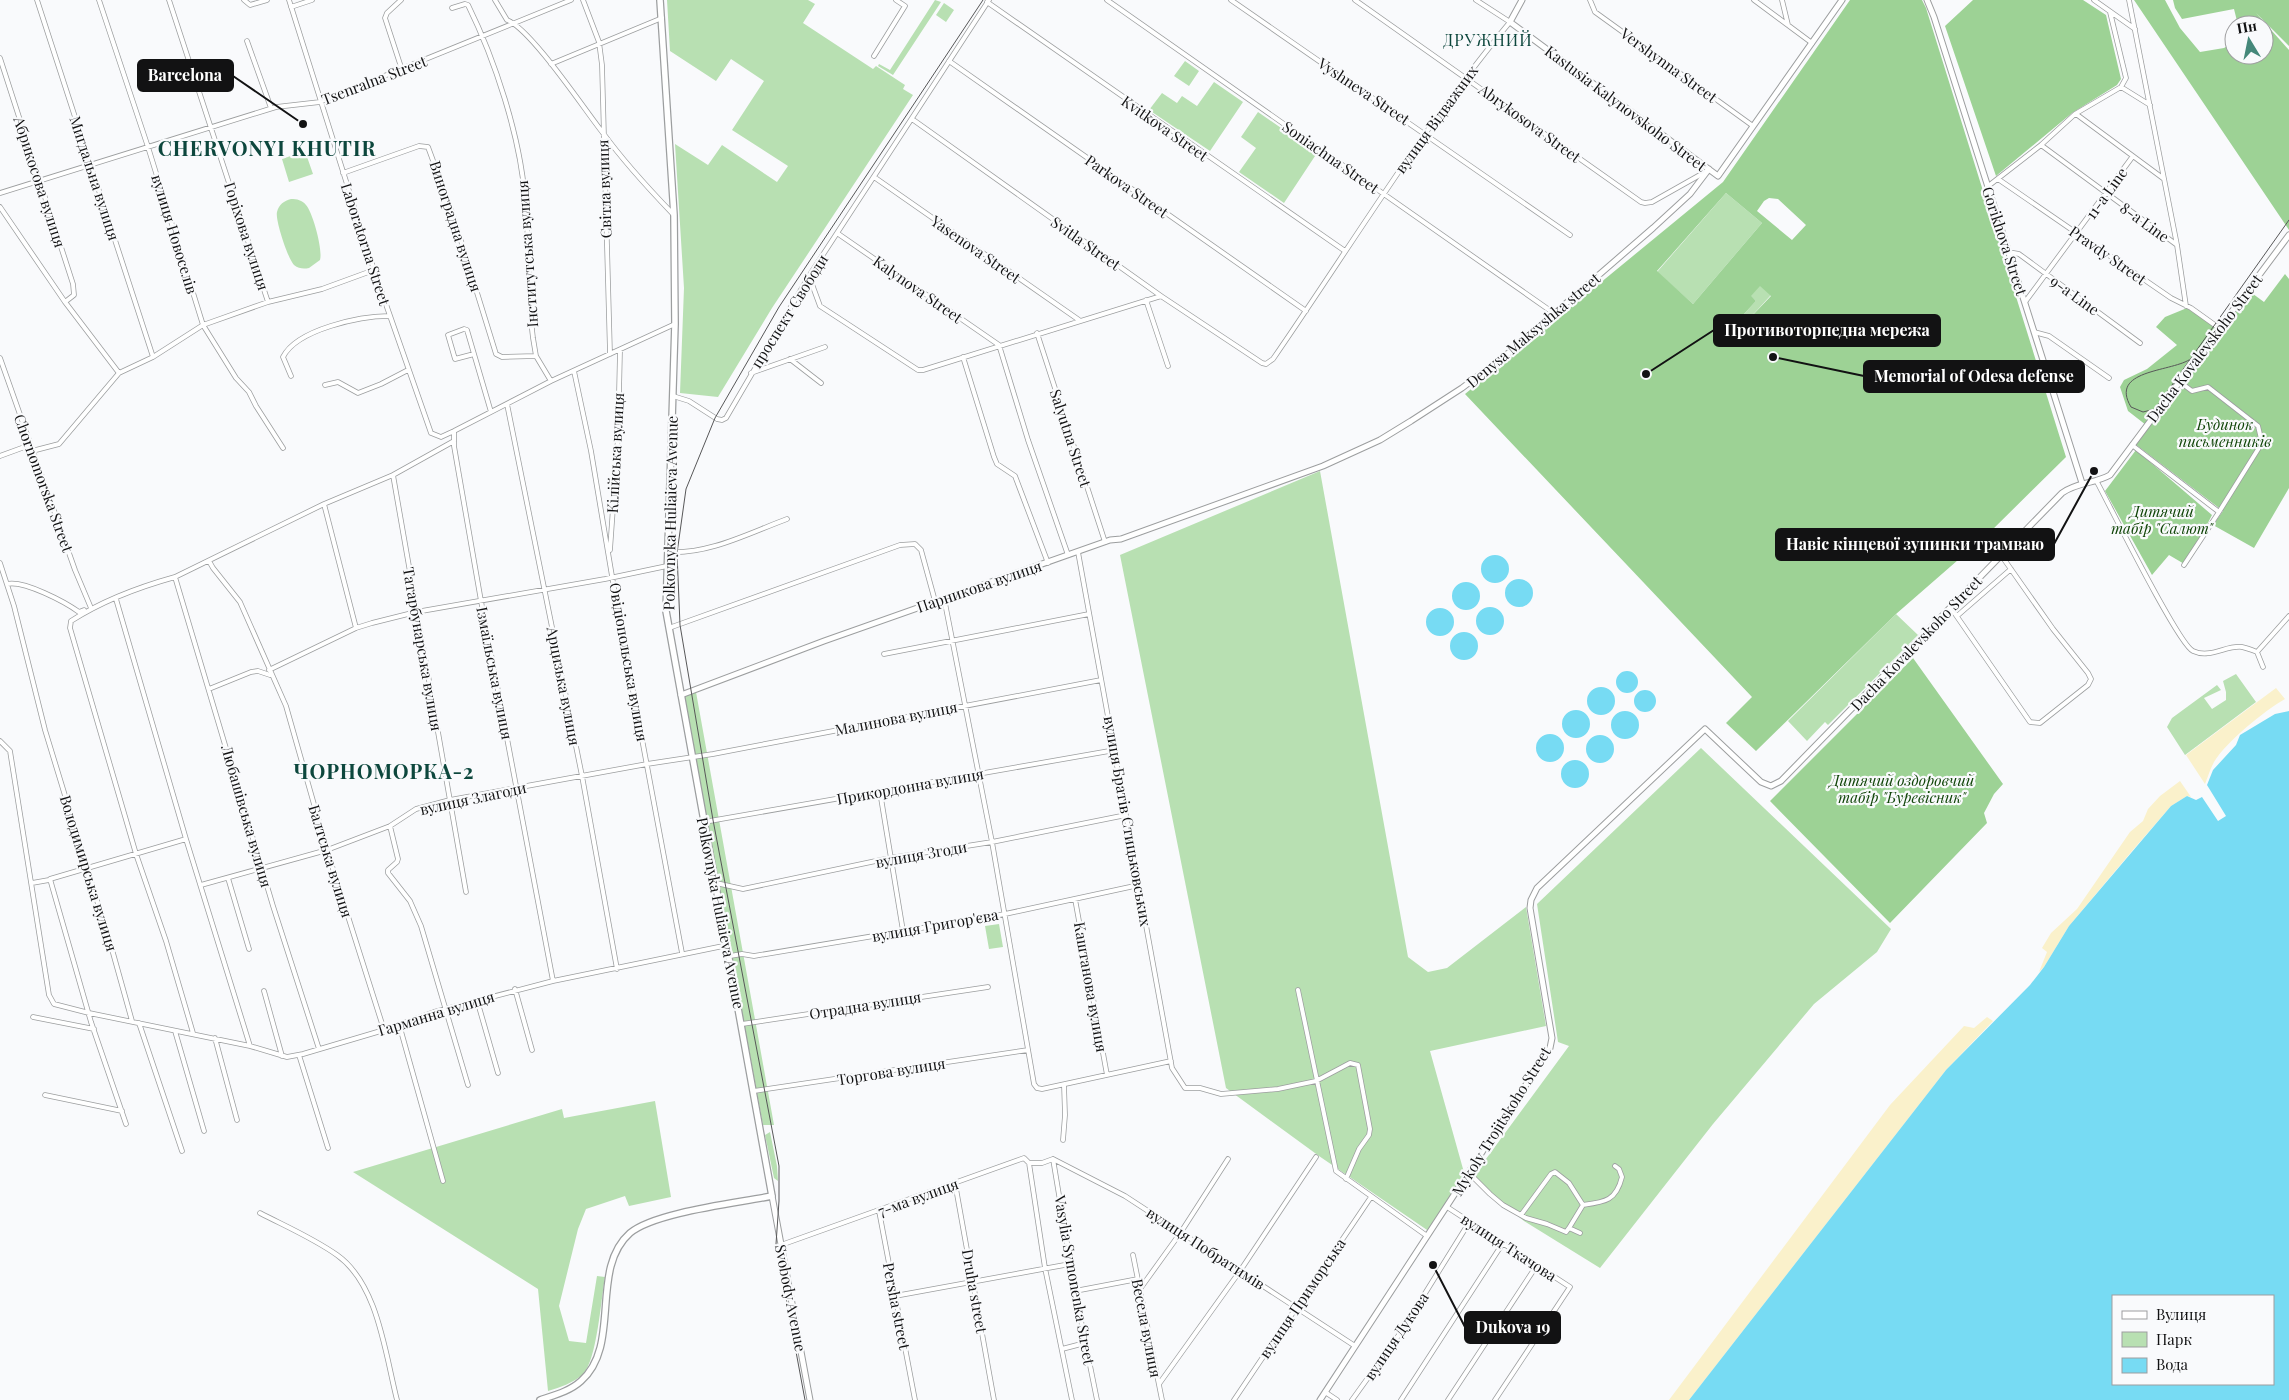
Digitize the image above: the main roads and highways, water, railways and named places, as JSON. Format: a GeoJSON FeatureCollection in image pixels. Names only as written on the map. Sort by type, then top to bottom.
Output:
{"type":"FeatureCollection","features":[{"type":"Feature","properties":{"kind":"main road","name":"Polkovnyka Huliaieva Avenue"},"geometry":{"type":"LineString","coordinates":[[540,1400],[576,1385],[593,1366],[599,1351],[612,1264],[619,1247],[630,1233],[646,1223],[663,1218],[772,1196],[728,944],[666,611],[675,324],[674,215],[660,0]]}},
{"type":"Feature","properties":{"kind":"water"},"geometry":{"type":"Polygon","coordinates":[[[1495,555],[1505,559],[1509,569],[1505,579],[1495,583],[1485,579],[1481,569],[1485,559],[1495,555]]]}},
{"type":"Feature","properties":{"kind":"water"},"geometry":{"type":"Polygon","coordinates":[[[1519,579],[1529,583],[1533,593],[1529,603],[1519,607],[1509,603],[1505,593],[1509,583],[1519,579]]]}},
{"type":"Feature","properties":{"kind":"water"},"geometry":{"type":"Polygon","coordinates":[[[1466,582],[1476,586],[1480,596],[1476,606],[1466,610],[1456,606],[1452,596],[1456,586],[1466,582]]]}},
{"type":"Feature","properties":{"kind":"water"},"geometry":{"type":"Polygon","coordinates":[[[1490,607],[1500,611],[1504,621],[1500,631],[1490,635],[1480,631],[1476,621],[1480,611],[1490,607]]]}},
{"type":"Feature","properties":{"kind":"water"},"geometry":{"type":"Polygon","coordinates":[[[1440,608],[1450,612],[1454,622],[1450,632],[1440,636],[1430,632],[1426,622],[1430,612],[1440,608]]]}},
{"type":"Feature","properties":{"kind":"water"},"geometry":{"type":"Polygon","coordinates":[[[1464,632],[1474,636],[1478,646],[1474,656],[1464,660],[1454,656],[1450,646],[1454,636],[1464,632]]]}},
{"type":"Feature","properties":{"kind":"water"},"geometry":{"type":"Polygon","coordinates":[[[1627,671],[1635,674],[1638,682],[1635,690],[1627,693],[1619,690],[1616,682],[1619,674],[1627,671]]]}},
{"type":"Feature","properties":{"kind":"water"},"geometry":{"type":"Polygon","coordinates":[[[1601,687],[1611,691],[1615,701],[1611,711],[1601,715],[1591,711],[1587,701],[1591,691],[1601,687]]]}},
{"type":"Feature","properties":{"kind":"water"},"geometry":{"type":"Polygon","coordinates":[[[1645,690],[1653,693],[1656,701],[1653,709],[1645,712],[1637,709],[1634,701],[1637,693],[1645,690]]]}},
{"type":"Feature","properties":{"kind":"water"},"geometry":{"type":"Polygon","coordinates":[[[1576,710],[1586,714],[1590,724],[1586,734],[1576,738],[1566,734],[1562,724],[1566,714],[1576,710]]]}},
{"type":"Feature","properties":{"kind":"water"},"geometry":{"type":"Polygon","coordinates":[[[1625,711],[1635,715],[1639,725],[1635,735],[1625,739],[1615,735],[1611,725],[1615,715],[1625,711]]]}},
{"type":"Feature","properties":{"kind":"water"},"geometry":{"type":"Polygon","coordinates":[[[2289,711],[2289,1400],[1689,1400],[1946,1070],[2030,985],[2044,967],[2069,926],[2171,806],[2187,796],[2196,800],[2202,797],[2218,821],[2226,816],[2207,785],[2213,770],[2236,745],[2240,735],[2275,714],[2289,711]]]}},
{"type":"Feature","properties":{"kind":"water"},"geometry":{"type":"Polygon","coordinates":[[[1550,734],[1560,738],[1564,748],[1560,758],[1550,762],[1540,758],[1536,748],[1540,738],[1550,734]]]}},
{"type":"Feature","properties":{"kind":"water"},"geometry":{"type":"Polygon","coordinates":[[[1600,735],[1610,739],[1614,749],[1610,759],[1600,763],[1590,759],[1586,749],[1590,739],[1600,735]]]}},
{"type":"Feature","properties":{"kind":"water"},"geometry":{"type":"Polygon","coordinates":[[[1575,760],[1585,764],[1589,774],[1585,784],[1575,788],[1565,784],[1561,774],[1565,764],[1575,760]]]}},
{"type":"Feature","properties":{"kind":"tram line"},"geometry":{"type":"LineString","coordinates":[[805,1400],[776,1244],[779,1166],[713,820],[680,625],[677,553],[686,489],[715,418],[779,307],[983,0]]}},
{"type":"Feature","properties":{"kind":"tram line"},"geometry":{"type":"LineString","coordinates":[[2189,360],[2134,379],[2128,386],[2126,395],[2131,407],[2143,412],[2155,409],[2289,220]]}},
{"type":"Feature","properties":{"kind":"place","name":"Barcelona"},"geometry":{"type":"Point","coordinates":[303,124]}},
{"type":"Feature","properties":{"kind":"place","name":"Memorial of Odesa defense"},"geometry":{"type":"Point","coordinates":[1773,357]}},
{"type":"Feature","properties":{"kind":"place","name":"Противоторпедна мережа"},"geometry":{"type":"Point","coordinates":[1646,374]}},
{"type":"Feature","properties":{"kind":"place","name":"Навіс кінцевої зупинки трамваю"},"geometry":{"type":"Point","coordinates":[2094,471]}},
{"type":"Feature","properties":{"kind":"place","name":"Dukova 19"},"geometry":{"type":"Point","coordinates":[1433,1265]}},
{"type":"Feature","properties":{"kind":"district","name":"ДРУЖНИЙ"},"geometry":{"type":"Point","coordinates":[1488,39]}},
{"type":"Feature","properties":{"kind":"district","name":"CHERVONYI KHUTIR"},"geometry":{"type":"Point","coordinates":[267,147]}},
{"type":"Feature","properties":{"kind":"district","name":"ЧОРНОМОРКА-2"},"geometry":{"type":"Point","coordinates":[384,770]}},
{"type":"Feature","properties":{"kind":"park label","name":"Будинок письменників"},"geometry":{"type":"Point","coordinates":[2225,432]}},
{"type":"Feature","properties":{"kind":"park label","name":"Дитячий табір \"Салют\""},"geometry":{"type":"Point","coordinates":[2162,520]}},
{"type":"Feature","properties":{"kind":"park label","name":"Дитячий оздоровчий табір \"Буревісник\""},"geometry":{"type":"Point","coordinates":[1902,788]}}]}
